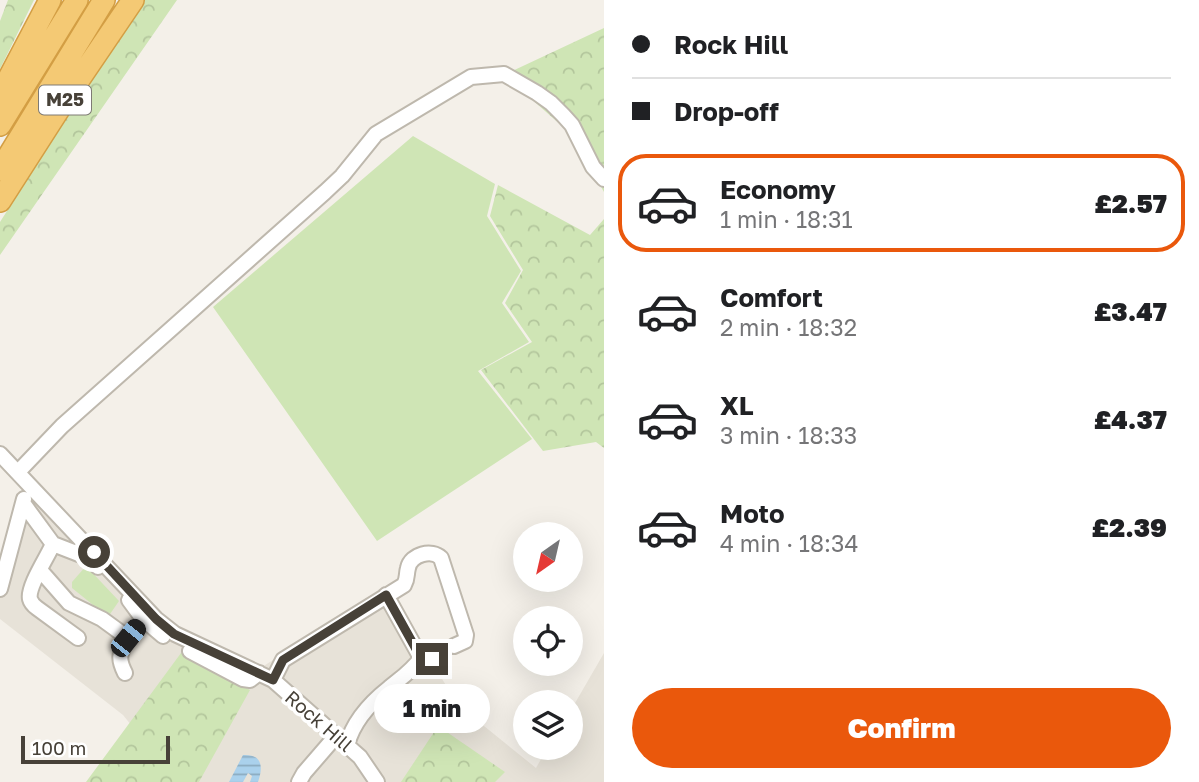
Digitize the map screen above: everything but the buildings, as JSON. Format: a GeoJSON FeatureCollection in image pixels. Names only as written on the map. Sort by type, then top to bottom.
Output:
{"type":"FeatureCollection","features":[{"type":"Feature","properties":{"kind":"highway"},"geometry":{"type":"LineString","coordinates":[[0,95],[50,0]]}},
{"type":"Feature","properties":{"kind":"highway","name":"M25"},"geometry":{"type":"LineString","coordinates":[[0,125],[77,0]]}},
{"type":"Feature","properties":{"kind":"highway","name":"M25"},"geometry":{"type":"LineString","coordinates":[[0,170],[104,0]]}},
{"type":"Feature","properties":{"kind":"highway","name":"M25"},"geometry":{"type":"LineString","coordinates":[[0,201],[133,0]]}},
{"type":"Feature","properties":{"kind":"street"},"geometry":{"type":"LineString","coordinates":[[0,589],[23,503],[23,477],[62,426],[325,192],[342,176],[376,134],[471,77],[504,74],[551,103],[572,125],[593,167],[604,179]]}},
{"type":"Feature","properties":{"kind":"street","name":"Rock Hill"},"geometry":{"type":"LineString","coordinates":[[0,454],[156,619],[174,634],[273,680],[360,757],[377,782]]}},
{"type":"Feature","properties":{"kind":"street"},"geometry":{"type":"LineString","coordinates":[[23,503],[54,544],[89,558],[131,602],[143,620],[164,636],[243,679],[250,680],[259,673]]}},
{"type":"Feature","properties":{"kind":"street"},"geometry":{"type":"LineString","coordinates":[[54,544],[30,589],[31,603],[78,638]]}},
{"type":"Feature","properties":{"kind":"street"},"geometry":{"type":"LineString","coordinates":[[273,680],[283,660],[404,584],[411,561],[422,555],[433,553],[441,558],[467,638],[454,646]]}},
{"type":"Feature","properties":{"kind":"street"},"geometry":{"type":"LineString","coordinates":[[40,570],[69,603],[102,619],[128,638]]}},
{"type":"Feature","properties":{"kind":"street"},"geometry":{"type":"LineString","coordinates":[[386,595],[421,658],[432,659],[440,655]]}},
{"type":"Feature","properties":{"kind":"street"},"geometry":{"type":"LineString","coordinates":[[125,673],[119,662],[119,655],[128,638],[143,620]]}},
{"type":"Feature","properties":{"kind":"street"},"geometry":{"type":"LineString","coordinates":[[299,782],[304,772],[350,733],[356,722],[384,692],[412,671],[421,658]]}},
{"type":"Feature","properties":{"kind":"shaded area"},"geometry":{"type":"Polygon","coordinates":[[[35,497],[159,625],[259,669],[386,587],[458,705],[513,749],[513,760],[526,760],[536,768],[541,760],[583,760],[583,690],[604,653],[604,782],[177,782],[123,715],[0,619],[0,591],[35,497]]]}},
{"type":"Feature","properties":{"kind":"green space"},"geometry":{"type":"Polygon","coordinates":[[[8,0],[34,0],[0,69],[0,21],[8,0]]]}},
{"type":"Feature","properties":{"kind":"green space"},"geometry":{"type":"Polygon","coordinates":[[[141,0],[177,0],[0,255],[0,222],[141,0]]]}},
{"type":"Feature","properties":{"kind":"green space"},"geometry":{"type":"Polygon","coordinates":[[[604,28],[604,192],[570,133],[504,75],[604,28]]]}},
{"type":"Feature","properties":{"kind":"green space"},"geometry":{"type":"Polygon","coordinates":[[[413,136],[495,184],[487,216],[521,271],[502,303],[529,342],[478,371],[532,439],[377,541],[213,307],[413,136]]]}},
{"type":"Feature","properties":{"kind":"green space"},"geometry":{"type":"Polygon","coordinates":[[[498,185],[590,235],[604,219],[604,448],[596,442],[543,451],[481,370],[532,342],[505,303],[523,270],[490,216],[498,185]]]}},
{"type":"Feature","properties":{"kind":"green space"},"geometry":{"type":"Polygon","coordinates":[[[86,566],[119,601],[108,617],[72,588],[72,582],[86,566]]]}},
{"type":"Feature","properties":{"kind":"green space"},"geometry":{"type":"Polygon","coordinates":[[[181,653],[250,690],[199,782],[86,782],[181,653]]]}},
{"type":"Feature","properties":{"kind":"green space"},"geometry":{"type":"Polygon","coordinates":[[[438,726],[505,772],[495,782],[401,782],[438,726]]]}},
{"type":"Feature","properties":{"kind":"water"},"geometry":{"type":"Polygon","coordinates":[[[243,755],[258,759],[261,772],[258,782],[250,782],[252,776],[248,773],[243,782],[229,782],[243,755]]]}},
{"type":"Feature","properties":{"kind":"route"},"geometry":{"type":"LineString","coordinates":[[94,552],[156,619],[174,634],[273,680],[283,660],[386,595],[421,658],[432,659]]}}]}
